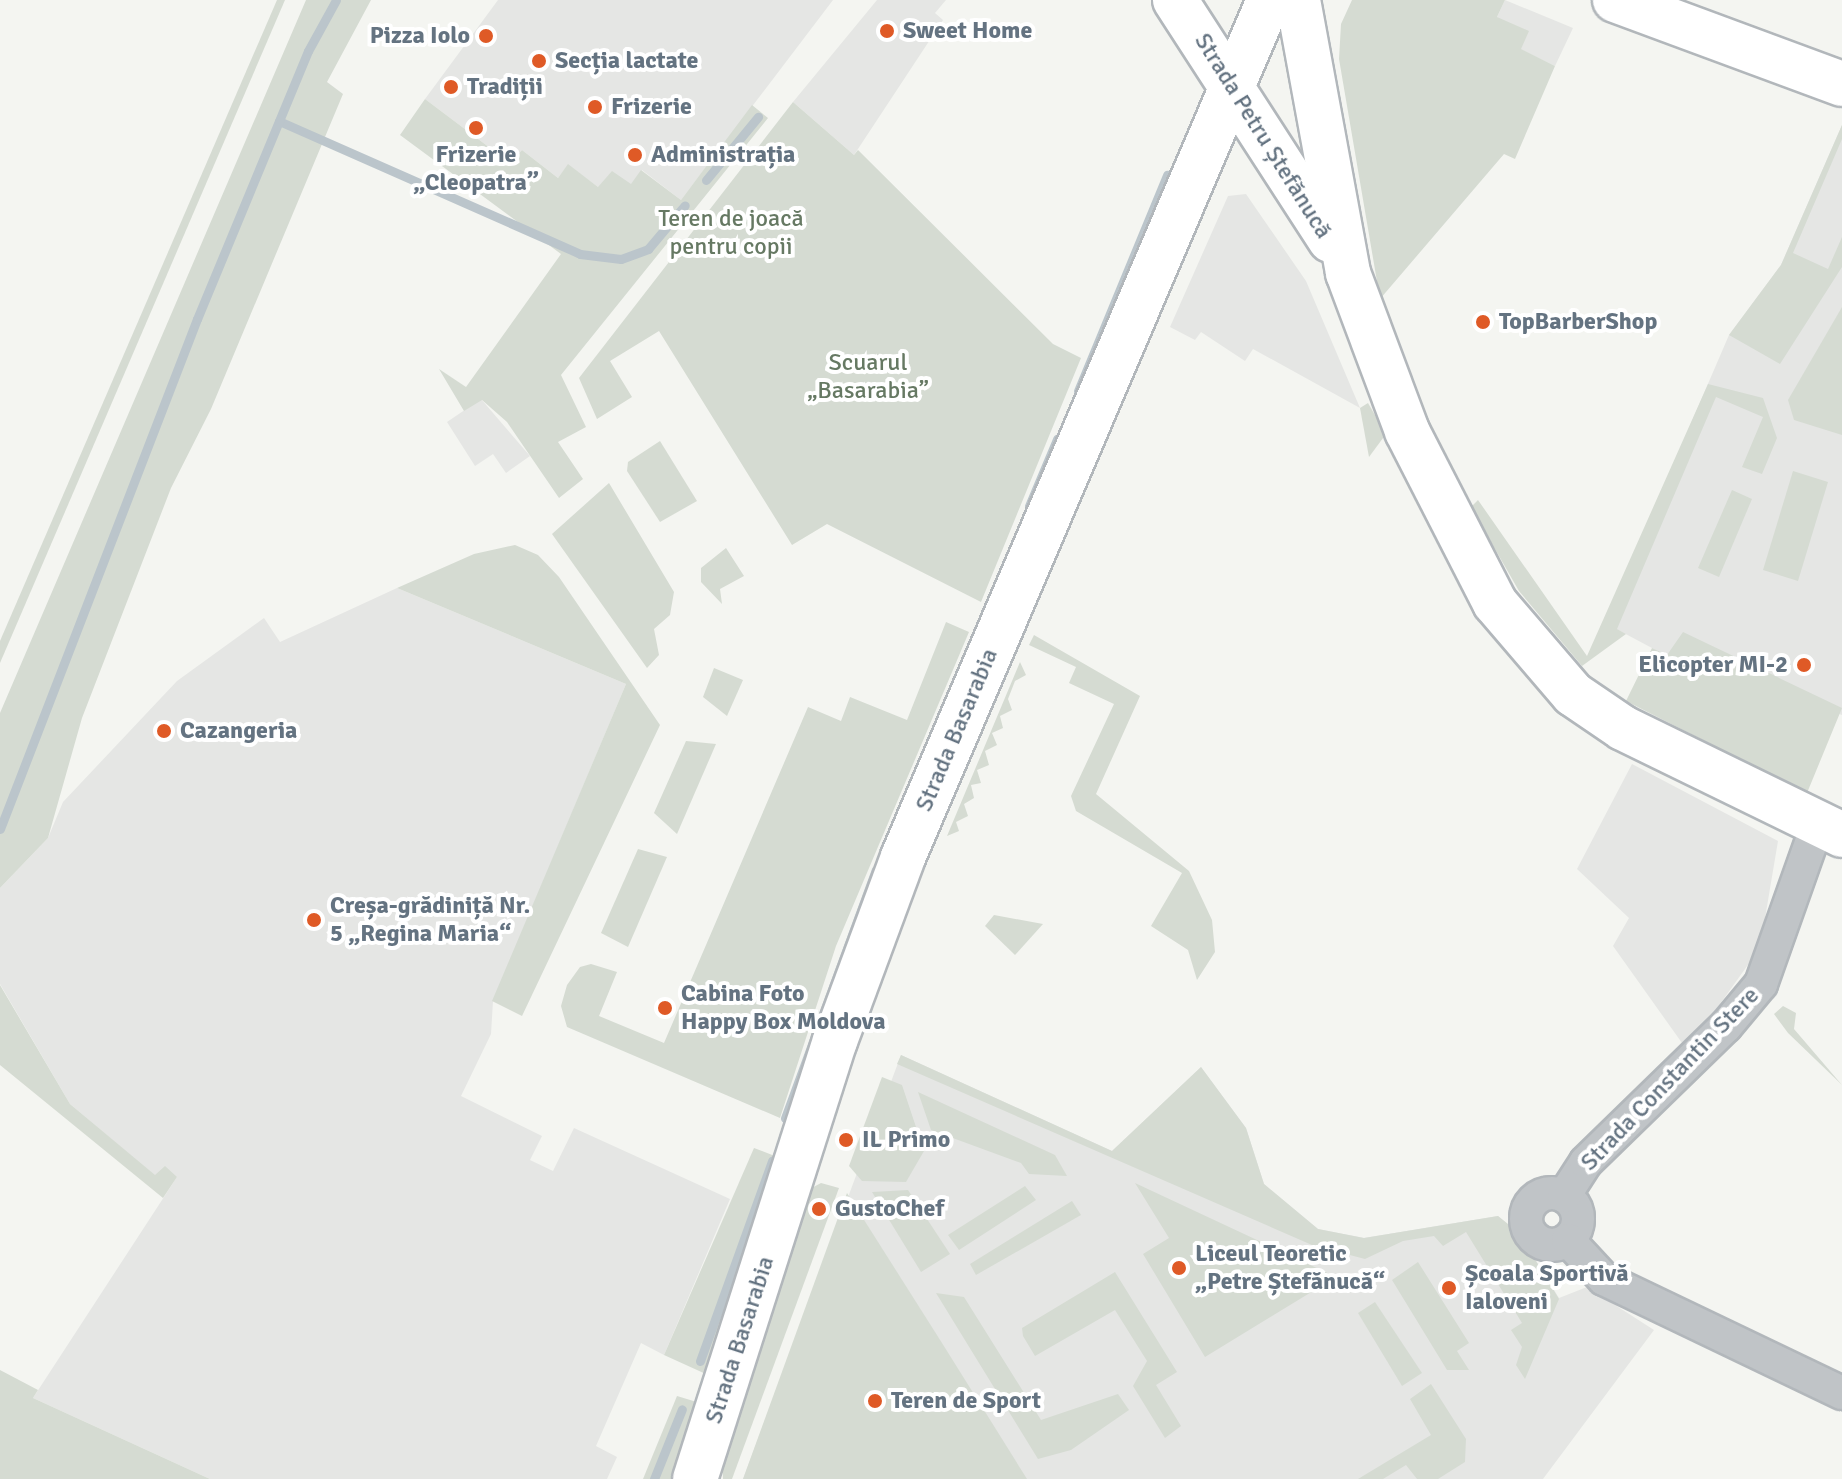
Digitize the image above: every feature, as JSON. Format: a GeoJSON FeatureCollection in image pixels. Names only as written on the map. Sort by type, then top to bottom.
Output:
{"type":"FeatureCollection","features":[{"type":"Feature","properties":{"kind":"main road","name":"Strada Petru Ștefănucă"},"geometry":{"type":"LineString","coordinates":[[1175,0],[1231,80],[1348,273]]}},
{"type":"Feature","properties":{"kind":"main road","name":"Strada Basarabia"},"geometry":{"type":"LineString","coordinates":[[695,1479],[835,1041],[898,872],[1231,80],[1269,0]]}},
{"type":"Feature","properties":{"kind":"main road","name":"Strada Petru Ștefănucă"},"geometry":{"type":"LineString","coordinates":[[1298,0],[1348,273],[1407,431],[1495,603],[1533,654],[1573,694],[1623,728],[1830,829]]}},
{"type":"Feature","properties":{"kind":"main road"},"geometry":{"type":"LineString","coordinates":[[1615,0],[1842,84]]}},
{"type":"Feature","properties":{"kind":"street","name":"Strada Constantin Stere"},"geometry":{"type":"LineString","coordinates":[[1564,1196],[1586,1162],[1726,1026],[1761,984],[1830,829]]}},
{"type":"Feature","properties":{"kind":"street","name":"Strada Constantin Stere"},"geometry":{"type":"LineString","coordinates":[[1540,1196],[1564,1196],[1578,1217],[1568,1240],[1542,1243],[1527,1224],[1529,1208],[1540,1196]]}},
{"type":"Feature","properties":{"kind":"street"},"geometry":{"type":"LineString","coordinates":[[1568,1240],[1604,1279],[1842,1393]]}},
{"type":"Feature","properties":{"kind":"shaded area"},"geometry":{"type":"Polygon","coordinates":[[[498,0],[833,0],[681,200],[642,170],[631,185],[598,187],[568,165],[558,178],[522,150],[510,163],[425,99],[498,0]]]}},
{"type":"Feature","properties":{"kind":"shaded area"},"geometry":{"type":"Polygon","coordinates":[[[877,0],[946,0],[935,13],[943,20],[854,155],[793,102],[877,0]]]}},
{"type":"Feature","properties":{"kind":"shaded area"},"geometry":{"type":"Polygon","coordinates":[[[1505,0],[1573,28],[1555,66],[1520,49],[1497,17],[1505,0]]]}},
{"type":"Feature","properties":{"kind":"shaded area"},"geometry":{"type":"Polygon","coordinates":[[[1842,125],[1842,715],[1667,656],[1605,623],[1729,335],[1781,265],[1842,125]]]}},
{"type":"Feature","properties":{"kind":"shaded area"},"geometry":{"type":"Polygon","coordinates":[[[1246,194],[1306,281],[1360,408],[1253,349],[1245,361],[1201,332],[1195,340],[1170,327],[1228,196],[1246,194]]]}},
{"type":"Feature","properties":{"kind":"shaded area"},"geometry":{"type":"Polygon","coordinates":[[[481,399],[530,456],[506,473],[493,454],[475,466],[447,422],[481,399]]]}},
{"type":"Feature","properties":{"kind":"shaded area"},"geometry":{"type":"Polygon","coordinates":[[[397,588],[626,684],[493,1001],[491,1034],[461,1096],[542,1136],[530,1160],[553,1171],[574,1128],[730,1199],[664,1355],[641,1343],[596,1446],[617,1457],[607,1479],[210,1479],[33,1398],[177,1177],[155,1176],[70,1104],[0,984],[0,888],[48,838],[63,802],[177,681],[264,618],[280,642],[397,588]]]}},
{"type":"Feature","properties":{"kind":"shaded area"},"geometry":{"type":"Polygon","coordinates":[[[1632,764],[1778,841],[1760,948],[1687,1050],[1613,946],[1629,918],[1577,869],[1632,764]]]}},
{"type":"Feature","properties":{"kind":"shaded area","name":"Liceul Teoretic „Petre Ștefănucă“"},"geometry":{"type":"Polygon","coordinates":[[[901,1055],[1112,1151],[1201,1067],[1246,1128],[1264,1184],[1318,1229],[1364,1238],[1498,1216],[1519,1233],[1559,1298],[1587,1287],[1654,1330],[1543,1479],[743,1479],[901,1055]]]}},
{"type":"Feature","properties":{"kind":"green space"},"geometry":{"type":"Polygon","coordinates":[[[277,0],[285,0],[0,663],[0,641],[277,0]]]}},
{"type":"Feature","properties":{"kind":"green space"},"geometry":{"type":"Polygon","coordinates":[[[306,0],[371,0],[327,82],[343,94],[211,409],[171,488],[82,718],[48,838],[0,888],[0,713],[306,0]]]}},
{"type":"Feature","properties":{"kind":"green space"},"geometry":{"type":"Polygon","coordinates":[[[1352,0],[1505,0],[1497,17],[1529,31],[1521,49],[1555,66],[1515,159],[1504,154],[1380,299],[1339,59],[1341,24],[1352,0]]]}},
{"type":"Feature","properties":{"kind":"green space"},"geometry":{"type":"Polygon","coordinates":[[[425,99],[510,163],[522,150],[558,178],[568,164],[598,187],[612,171],[631,184],[641,170],[681,200],[752,105],[768,118],[561,375],[586,427],[558,442],[583,479],[559,498],[507,422],[482,400],[464,411],[439,369],[466,387],[561,254],[400,135],[425,99]]]}},
{"type":"Feature","properties":{"kind":"green space","name":"Scuarul „Basarabia”"},"geometry":{"type":"Polygon","coordinates":[[[793,102],[854,155],[858,150],[1053,344],[1081,358],[981,602],[827,524],[792,545],[659,331],[610,361],[632,397],[597,419],[579,378],[793,102]]]}},
{"type":"Feature","properties":{"kind":"green space"},"geometry":{"type":"Polygon","coordinates":[[[1842,125],[1842,139],[1793,253],[1828,269],[1842,237],[1842,267],[1780,364],[1729,335],[1781,265],[1842,125]]]}},
{"type":"Feature","properties":{"kind":"green space"},"geometry":{"type":"Polygon","coordinates":[[[1842,307],[1842,435],[1794,420],[1788,400],[1842,307]]]}},
{"type":"Feature","properties":{"kind":"green space"},"geometry":{"type":"Polygon","coordinates":[[[1708,384],[1763,398],[1777,438],[1762,474],[1742,467],[1763,417],[1716,397],[1617,629],[1626,634],[1582,666],[1519,591],[1471,507],[1478,500],[1587,656],[1708,384]]]}},
{"type":"Feature","properties":{"kind":"green space"},"geometry":{"type":"Polygon","coordinates":[[[1368,403],[1386,434],[1369,457],[1360,408],[1368,403]]]}},
{"type":"Feature","properties":{"kind":"green space"},"geometry":{"type":"Polygon","coordinates":[[[660,441],[697,501],[660,522],[627,471],[628,462],[660,441]]]}},
{"type":"Feature","properties":{"kind":"green space"},"geometry":{"type":"Polygon","coordinates":[[[1793,471],[1828,482],[1798,581],[1763,570],[1793,471]]]}},
{"type":"Feature","properties":{"kind":"green space"},"geometry":{"type":"Polygon","coordinates":[[[609,483],[674,592],[670,615],[654,629],[659,655],[647,668],[552,534],[609,483]]]}},
{"type":"Feature","properties":{"kind":"green space"},"geometry":{"type":"Polygon","coordinates":[[[1732,490],[1752,499],[1719,577],[1698,568],[1732,490]]]}},
{"type":"Feature","properties":{"kind":"green space"},"geometry":{"type":"Polygon","coordinates":[[[515,545],[538,555],[559,577],[660,725],[522,1016],[492,1001],[626,684],[397,588],[474,554],[515,545]]]}},
{"type":"Feature","properties":{"kind":"green space"},"geometry":{"type":"Polygon","coordinates":[[[726,548],[744,576],[720,589],[722,604],[701,582],[701,568],[726,548]]]}},
{"type":"Feature","properties":{"kind":"green space"},"geometry":{"type":"Polygon","coordinates":[[[946,622],[969,632],[836,946],[780,1118],[567,1027],[561,1006],[567,985],[580,967],[591,964],[617,972],[599,1016],[664,1043],[808,707],[841,721],[850,697],[907,720],[946,622]]]}},
{"type":"Feature","properties":{"kind":"green space"},"geometry":{"type":"Polygon","coordinates":[[[1683,632],[1842,708],[1807,793],[1626,701],[1652,648],[1667,655],[1683,632]]]}},
{"type":"Feature","properties":{"kind":"green space"},"geometry":{"type":"Polygon","coordinates":[[[1034,635],[1140,696],[1096,794],[1189,871],[1212,920],[1215,952],[1197,980],[1188,950],[1151,926],[1182,873],[1076,811],[1071,796],[1114,704],[1069,683],[1076,667],[1029,645],[1034,635]]]}},
{"type":"Feature","properties":{"kind":"green space"},"geometry":{"type":"Polygon","coordinates":[[[1020,662],[1026,675],[1015,681],[1008,699],[1012,710],[1000,716],[1003,728],[992,733],[997,745],[985,751],[989,765],[977,770],[981,783],[971,785],[974,798],[964,804],[968,816],[956,822],[959,831],[947,836],[1020,662]]]}},
{"type":"Feature","properties":{"kind":"green space"},"geometry":{"type":"Polygon","coordinates":[[[714,668],[743,680],[727,716],[703,697],[714,668]]]}},
{"type":"Feature","properties":{"kind":"green space"},"geometry":{"type":"Polygon","coordinates":[[[686,741],[716,744],[677,834],[654,813],[686,741]]]}},
{"type":"Feature","properties":{"kind":"green space"},"geometry":{"type":"Polygon","coordinates":[[[638,849],[667,857],[628,947],[601,933],[638,849]]]}},
{"type":"Feature","properties":{"kind":"green space"},"geometry":{"type":"Polygon","coordinates":[[[994,915],[1043,924],[1015,955],[985,926],[994,915]]]}},
{"type":"Feature","properties":{"kind":"green space"},"geometry":{"type":"Polygon","coordinates":[[[0,985],[70,1104],[155,1175],[165,1166],[177,1177],[163,1198],[0,1065],[0,985]]]}},
{"type":"Feature","properties":{"kind":"green space"},"geometry":{"type":"Polygon","coordinates":[[[1783,1006],[1796,1013],[1794,1029],[1842,1085],[1788,1033],[1774,1014],[1783,1006]]]}},
{"type":"Feature","properties":{"kind":"green space"},"geometry":{"type":"Polygon","coordinates":[[[901,1055],[1112,1151],[1201,1067],[1246,1128],[1264,1184],[1318,1229],[1364,1238],[1498,1216],[1519,1233],[1559,1299],[1525,1379],[1516,1365],[1522,1347],[1511,1330],[1522,1323],[1466,1232],[1443,1246],[1434,1236],[1403,1241],[1365,1259],[1312,1245],[897,1064],[901,1055]]]}},
{"type":"Feature","properties":{"kind":"green space"},"geometry":{"type":"Polygon","coordinates":[[[882,1077],[902,1085],[924,1151],[906,1182],[862,1181],[849,1166],[882,1077]]]}},
{"type":"Feature","properties":{"kind":"green space"},"geometry":{"type":"Polygon","coordinates":[[[918,1092],[1055,1155],[1067,1176],[1029,1174],[1021,1163],[931,1130],[918,1092]]]}},
{"type":"Feature","properties":{"kind":"green space"},"geometry":{"type":"Polygon","coordinates":[[[754,1148],[780,1158],[708,1375],[664,1355],[754,1148]]]}},
{"type":"Feature","properties":{"kind":"green space"},"geometry":{"type":"Polygon","coordinates":[[[821,1183],[839,1188],[732,1479],[723,1479],[722,1453],[806,1191],[821,1183]]]}},
{"type":"Feature","properties":{"kind":"green space"},"geometry":{"type":"Polygon","coordinates":[[[1135,1183],[1336,1277],[1205,1357],[1143,1254],[1169,1238],[1135,1183]]]}},
{"type":"Feature","properties":{"kind":"green space"},"geometry":{"type":"Polygon","coordinates":[[[1025,1186],[1036,1200],[959,1250],[948,1235],[1025,1186]]]}},
{"type":"Feature","properties":{"kind":"green space"},"geometry":{"type":"Polygon","coordinates":[[[908,1190],[950,1254],[921,1272],[872,1192],[908,1190]]]}},
{"type":"Feature","properties":{"kind":"green space"},"geometry":{"type":"Polygon","coordinates":[[[847,1193],[942,1343],[1027,1479],[743,1479],[847,1193]]]}},
{"type":"Feature","properties":{"kind":"green space"},"geometry":{"type":"Polygon","coordinates":[[[1072,1201],[1081,1215],[976,1275],[970,1264],[1072,1201]]]}},
{"type":"Feature","properties":{"kind":"green space"},"geometry":{"type":"Polygon","coordinates":[[[1418,1262],[1469,1343],[1457,1351],[1469,1370],[1447,1370],[1392,1280],[1418,1262]]]}},
{"type":"Feature","properties":{"kind":"green space"},"geometry":{"type":"Polygon","coordinates":[[[1115,1272],[1177,1372],[1156,1385],[1181,1426],[1165,1438],[1133,1386],[1147,1361],[1115,1310],[1035,1356],[1023,1336],[1022,1328],[1115,1272]]]}},
{"type":"Feature","properties":{"kind":"green space"},"geometry":{"type":"Polygon","coordinates":[[[936,1293],[964,1297],[1041,1420],[1118,1394],[1129,1410],[1071,1450],[1038,1459],[936,1293]]]}},
{"type":"Feature","properties":{"kind":"green space"},"geometry":{"type":"Polygon","coordinates":[[[1375,1302],[1422,1373],[1402,1386],[1358,1313],[1375,1302]]]}},
{"type":"Feature","properties":{"kind":"green space"},"geometry":{"type":"Polygon","coordinates":[[[0,1370],[38,1390],[33,1398],[210,1479],[0,1479],[0,1370]]]}},
{"type":"Feature","properties":{"kind":"green space"},"geometry":{"type":"Polygon","coordinates":[[[1431,1384],[1466,1439],[1465,1462],[1438,1479],[1417,1479],[1406,1465],[1383,1479],[1358,1479],[1431,1435],[1410,1399],[1431,1384]]]}},
{"type":"Feature","properties":{"kind":"green space"},"geometry":{"type":"Polygon","coordinates":[[[677,1396],[700,1403],[677,1479],[643,1479],[677,1396]]]}},
{"type":"Feature","properties":{"kind":"waterway"},"geometry":{"type":"LineString","coordinates":[[0,829],[197,319],[308,51],[336,0]]}},
{"type":"Feature","properties":{"kind":"waterway"},"geometry":{"type":"LineString","coordinates":[[706,180],[758,117]]}},
{"type":"Feature","properties":{"kind":"waterway"},"geometry":{"type":"LineString","coordinates":[[279,121],[580,254],[621,259],[648,249],[685,205]]}},
{"type":"Feature","properties":{"kind":"waterway"},"geometry":{"type":"LineString","coordinates":[[1078,391],[1167,175]]}},
{"type":"Feature","properties":{"kind":"waterway"},"geometry":{"type":"LineString","coordinates":[[1029,506],[1057,439]]}},
{"type":"Feature","properties":{"kind":"waterway"},"geometry":{"type":"LineString","coordinates":[[785,1118],[876,870]]}},
{"type":"Feature","properties":{"kind":"waterway"},"geometry":{"type":"LineString","coordinates":[[700,1361],[772,1161]]}},
{"type":"Feature","properties":{"kind":"waterway"},"geometry":{"type":"LineString","coordinates":[[654,1479],[682,1409]]}},
{"type":"Feature","properties":{"kind":"place","name":"Sweet Home"},"geometry":{"type":"Point","coordinates":[887,31]}},
{"type":"Feature","properties":{"kind":"place","name":"Pizza Iolo"},"geometry":{"type":"Point","coordinates":[486,36]}},
{"type":"Feature","properties":{"kind":"place","name":"Secția lactate"},"geometry":{"type":"Point","coordinates":[539,61]}},
{"type":"Feature","properties":{"kind":"place","name":"Tradiții"},"geometry":{"type":"Point","coordinates":[451,87]}},
{"type":"Feature","properties":{"kind":"place","name":"Frizerie"},"geometry":{"type":"Point","coordinates":[595,107]}},
{"type":"Feature","properties":{"kind":"place","name":"Frizerie „Cleopatra”"},"geometry":{"type":"Point","coordinates":[476,128]}},
{"type":"Feature","properties":{"kind":"place","name":"Administrația"},"geometry":{"type":"Point","coordinates":[635,155]}},
{"type":"Feature","properties":{"kind":"place","name":"TopBarberShop"},"geometry":{"type":"Point","coordinates":[1483,322]}},
{"type":"Feature","properties":{"kind":"place","name":"Elicopter MI-2"},"geometry":{"type":"Point","coordinates":[1804,665]}},
{"type":"Feature","properties":{"kind":"place","name":"Cazangeria"},"geometry":{"type":"Point","coordinates":[164,731]}},
{"type":"Feature","properties":{"kind":"place","name":"Creșa-grădiniță Nr. 5 „Regina Maria“"},"geometry":{"type":"Point","coordinates":[314,920]}},
{"type":"Feature","properties":{"kind":"place","name":"Cabina Foto Happy Box Moldova"},"geometry":{"type":"Point","coordinates":[665,1008]}},
{"type":"Feature","properties":{"kind":"place","name":"IL Primo"},"geometry":{"type":"Point","coordinates":[846,1140]}},
{"type":"Feature","properties":{"kind":"place","name":"GustoChef"},"geometry":{"type":"Point","coordinates":[819,1209]}},
{"type":"Feature","properties":{"kind":"place","name":"Liceul Teoretic „Petre Ștefănucă“"},"geometry":{"type":"Point","coordinates":[1179,1268]}},
{"type":"Feature","properties":{"kind":"place","name":"Școala Sportivă Ialoveni"},"geometry":{"type":"Point","coordinates":[1449,1288]}},
{"type":"Feature","properties":{"kind":"place","name":"Teren de Sport"},"geometry":{"type":"Point","coordinates":[875,1401]}},
{"type":"Feature","properties":{"kind":"park label","name":"Teren de joacă pentru copii"},"geometry":{"type":"Point","coordinates":[731,233]}}]}
